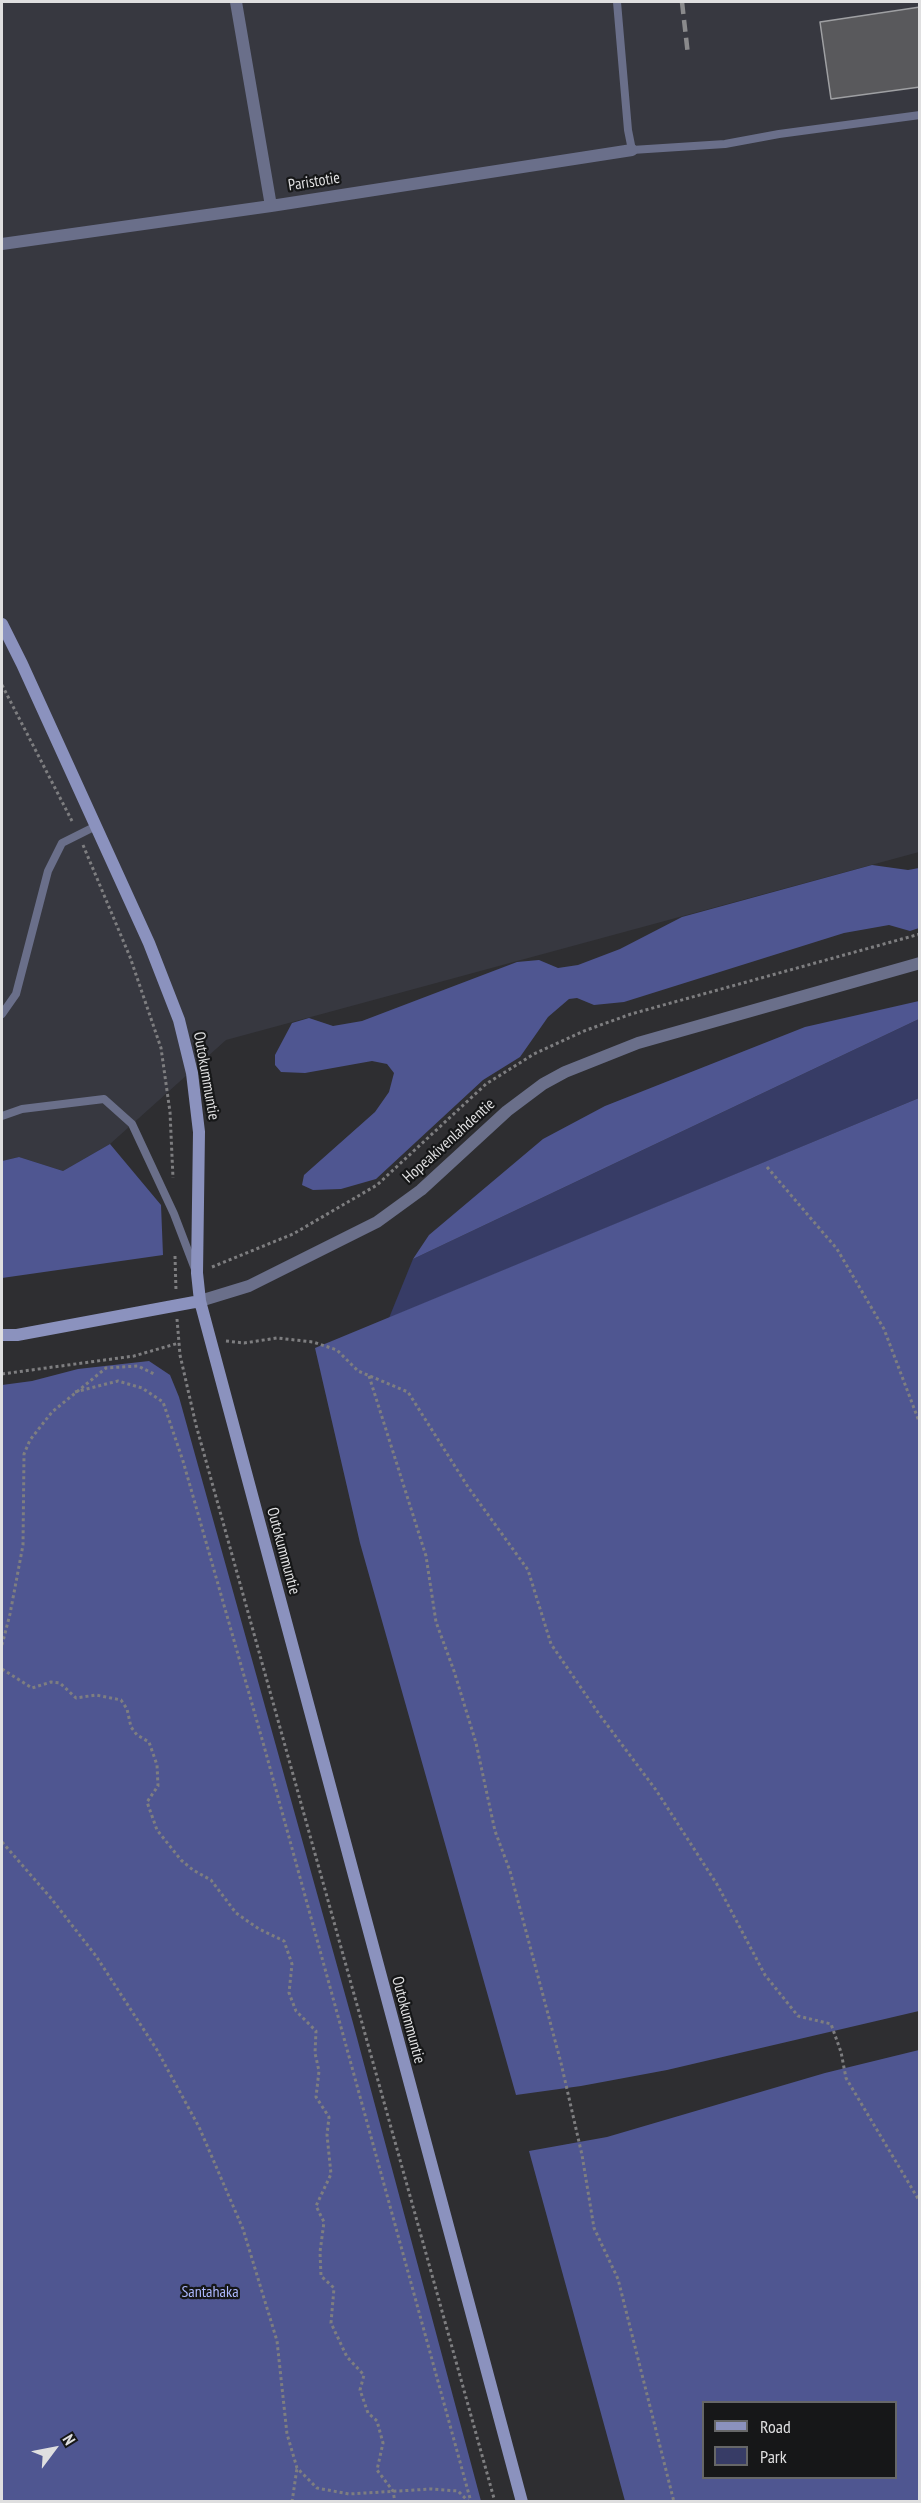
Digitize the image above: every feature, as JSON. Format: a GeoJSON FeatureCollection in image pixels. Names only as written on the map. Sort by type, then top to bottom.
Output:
{"type":"FeatureCollection","features":[{"type":"Feature","properties":{"kind":"street"},"geometry":{"type":"LineString","coordinates":[[237,2],[271,206]]}},
{"type":"Feature","properties":{"kind":"street","name":"Paristotie"},"geometry":{"type":"LineString","coordinates":[[2,244],[271,206],[632,150]]}},
{"type":"Feature","properties":{"kind":"street","name":"Outokummuntie"},"geometry":{"type":"LineString","coordinates":[[2,624],[149,943],[180,1020],[192,1072],[199,1132],[197,1274],[200,1301],[522,2502]]}},
{"type":"Feature","properties":{"kind":"street","name":"Hopeakivenlahdentie"},"geometry":{"type":"LineString","coordinates":[[2,1335],[16,1335],[177,1306],[249,1286],[377,1222],[421,1190],[507,1111],[543,1084],[566,1072],[638,1043],[920,963]]}},
{"type":"Feature","properties":{"kind":"lane"},"geometry":{"type":"LineString","coordinates":[[617,2],[628,130],[632,150],[725,144],[779,134],[920,115]]}},
{"type":"Feature","properties":{"kind":"lane"},"geometry":{"type":"LineString","coordinates":[[2,1014],[16,994],[48,871],[62,843],[96,826]]}},
{"type":"Feature","properties":{"kind":"lane"},"geometry":{"type":"LineString","coordinates":[[2,1116],[22,1109],[104,1099],[132,1124],[174,1214],[197,1274]]}},
{"type":"Feature","properties":{"kind":"path"},"geometry":{"type":"LineString","coordinates":[[2,685],[78,833],[130,957],[161,1048],[170,1112],[173,1180]]}},
{"type":"Feature","properties":{"kind":"path"},"geometry":{"type":"LineString","coordinates":[[767,1167],[837,1249],[884,1329],[920,1424]]}},
{"type":"Feature","properties":{"kind":"path"},"geometry":{"type":"LineString","coordinates":[[175,1246],[179,1343],[196,1425],[495,2502]]}},
{"type":"Feature","properties":{"kind":"path"},"geometry":{"type":"LineString","coordinates":[[210,1339],[244,1343],[277,1338],[313,1342],[337,1350],[358,1371],[408,1392],[468,1487],[528,1570],[551,1644],[599,1714],[656,1790],[718,1886],[765,1975],[798,2016],[831,2024],[841,2052],[846,2078],[920,2202]]}},
{"type":"Feature","properties":{"kind":"path"},"geometry":{"type":"LineString","coordinates":[[2,1374],[134,1356],[179,1343]]}},
{"type":"Feature","properties":{"kind":"path"},"geometry":{"type":"LineString","coordinates":[[2,1645],[23,1545],[24,1454],[30,1440],[52,1412],[106,1368],[138,1366],[154,1374]]}},
{"type":"Feature","properties":{"kind":"path"},"geometry":{"type":"LineString","coordinates":[[369,1376],[426,1556],[436,1622],[476,1743],[495,1831],[510,1871],[538,1984],[561,2062],[582,2156],[594,2228],[618,2279],[674,2502]]}},
{"type":"Feature","properties":{"kind":"path"},"geometry":{"type":"LineString","coordinates":[[75,1392],[118,1381],[142,1388],[163,1402],[183,1461],[264,1746],[470,2502]]}},
{"type":"Feature","properties":{"kind":"path"},"geometry":{"type":"LineString","coordinates":[[2,1669],[32,1688],[51,1682],[60,1683],[76,1698],[96,1695],[121,1700],[128,1709],[131,1727],[137,1735],[149,1742],[157,1765],[158,1786],[147,1802],[157,1830],[181,1860],[193,1870],[212,1880],[236,1913],[259,1929],[284,1941],[292,1964],[289,1993],[296,2011],[316,2031],[315,2053],[319,2071],[316,2097],[329,2117],[327,2134],[331,2174],[316,2206],[324,2222],[320,2252],[321,2276],[334,2288],[331,2323],[347,2357],[364,2375],[360,2390],[369,2414],[377,2421],[384,2443],[377,2470],[393,2491],[395,2502]]}},
{"type":"Feature","properties":{"kind":"path"},"geometry":{"type":"LineString","coordinates":[[2,1842],[50,1897],[96,1956],[157,2050],[199,2127],[243,2229],[277,2340],[287,2434],[297,2468],[292,2502]]}},
{"type":"Feature","properties":{"kind":"path"},"geometry":{"type":"LineString","coordinates":[[297,2468],[317,2488],[348,2494],[430,2489],[458,2491],[470,2502]]}},
{"type":"Feature","properties":{"kind":"shaded area"},"geometry":{"type":"Polygon","coordinates":[[[2,2],[919,2],[919,852],[226,1040],[110,1144],[63,1171],[19,1157],[2,1161],[2,2]]]}},
{"type":"Feature","properties":{"kind":"green space"},"geometry":{"type":"Polygon","coordinates":[[[872,865],[908,870],[919,868],[919,928],[910,931],[889,925],[844,933],[624,1002],[594,1005],[577,998],[569,999],[548,1017],[520,1057],[483,1080],[376,1179],[341,1189],[313,1190],[302,1185],[304,1175],[375,1112],[389,1092],[394,1073],[387,1064],[372,1061],[305,1073],[281,1072],[275,1065],[275,1055],[292,1023],[309,1018],[333,1026],[362,1021],[517,962],[539,960],[558,968],[578,965],[620,949],[682,917],[872,865]]]}},
{"type":"Feature","properties":{"kind":"green space"},"geometry":{"type":"Polygon","coordinates":[[[919,1001],[919,1019],[413,1259],[429,1235],[543,1139],[605,1106],[805,1027],[919,1001]]]}},
{"type":"Feature","properties":{"kind":"green space"},"geometry":{"type":"Polygon","coordinates":[[[919,1019],[919,1098],[389,1318],[413,1259],[919,1019]]]}},
{"type":"Feature","properties":{"kind":"green space"},"geometry":{"type":"Polygon","coordinates":[[[919,1098],[919,2011],[667,2070],[516,2095],[360,1543],[315,1348],[919,1098]]]}},
{"type":"Feature","properties":{"kind":"green space"},"geometry":{"type":"Polygon","coordinates":[[[110,1144],[161,1205],[163,1255],[2,1278],[2,1161],[19,1157],[63,1171],[110,1144]]]}},
{"type":"Feature","properties":{"kind":"green space","name":"Santahaka"},"geometry":{"type":"Polygon","coordinates":[[[149,1361],[170,1375],[179,1397],[353,2023],[481,2501],[2,2501],[2,1385],[32,1381],[78,1369],[149,1361]]]}},
{"type":"Feature","properties":{"kind":"green space"},"geometry":{"type":"Polygon","coordinates":[[[919,2050],[919,2501],[625,2501],[529,2151],[607,2137],[825,2073],[919,2050]]]}},
{"type":"Feature","properties":{"kind":"building"},"geometry":{"type":"Polygon","coordinates":[[[920,7],[920,87],[831,99],[820,22],[920,7]]]}},
{"type":"Feature","properties":{"kind":"railway"},"geometry":{"type":"LineString","coordinates":[[682,2],[688,55]]}}]}
